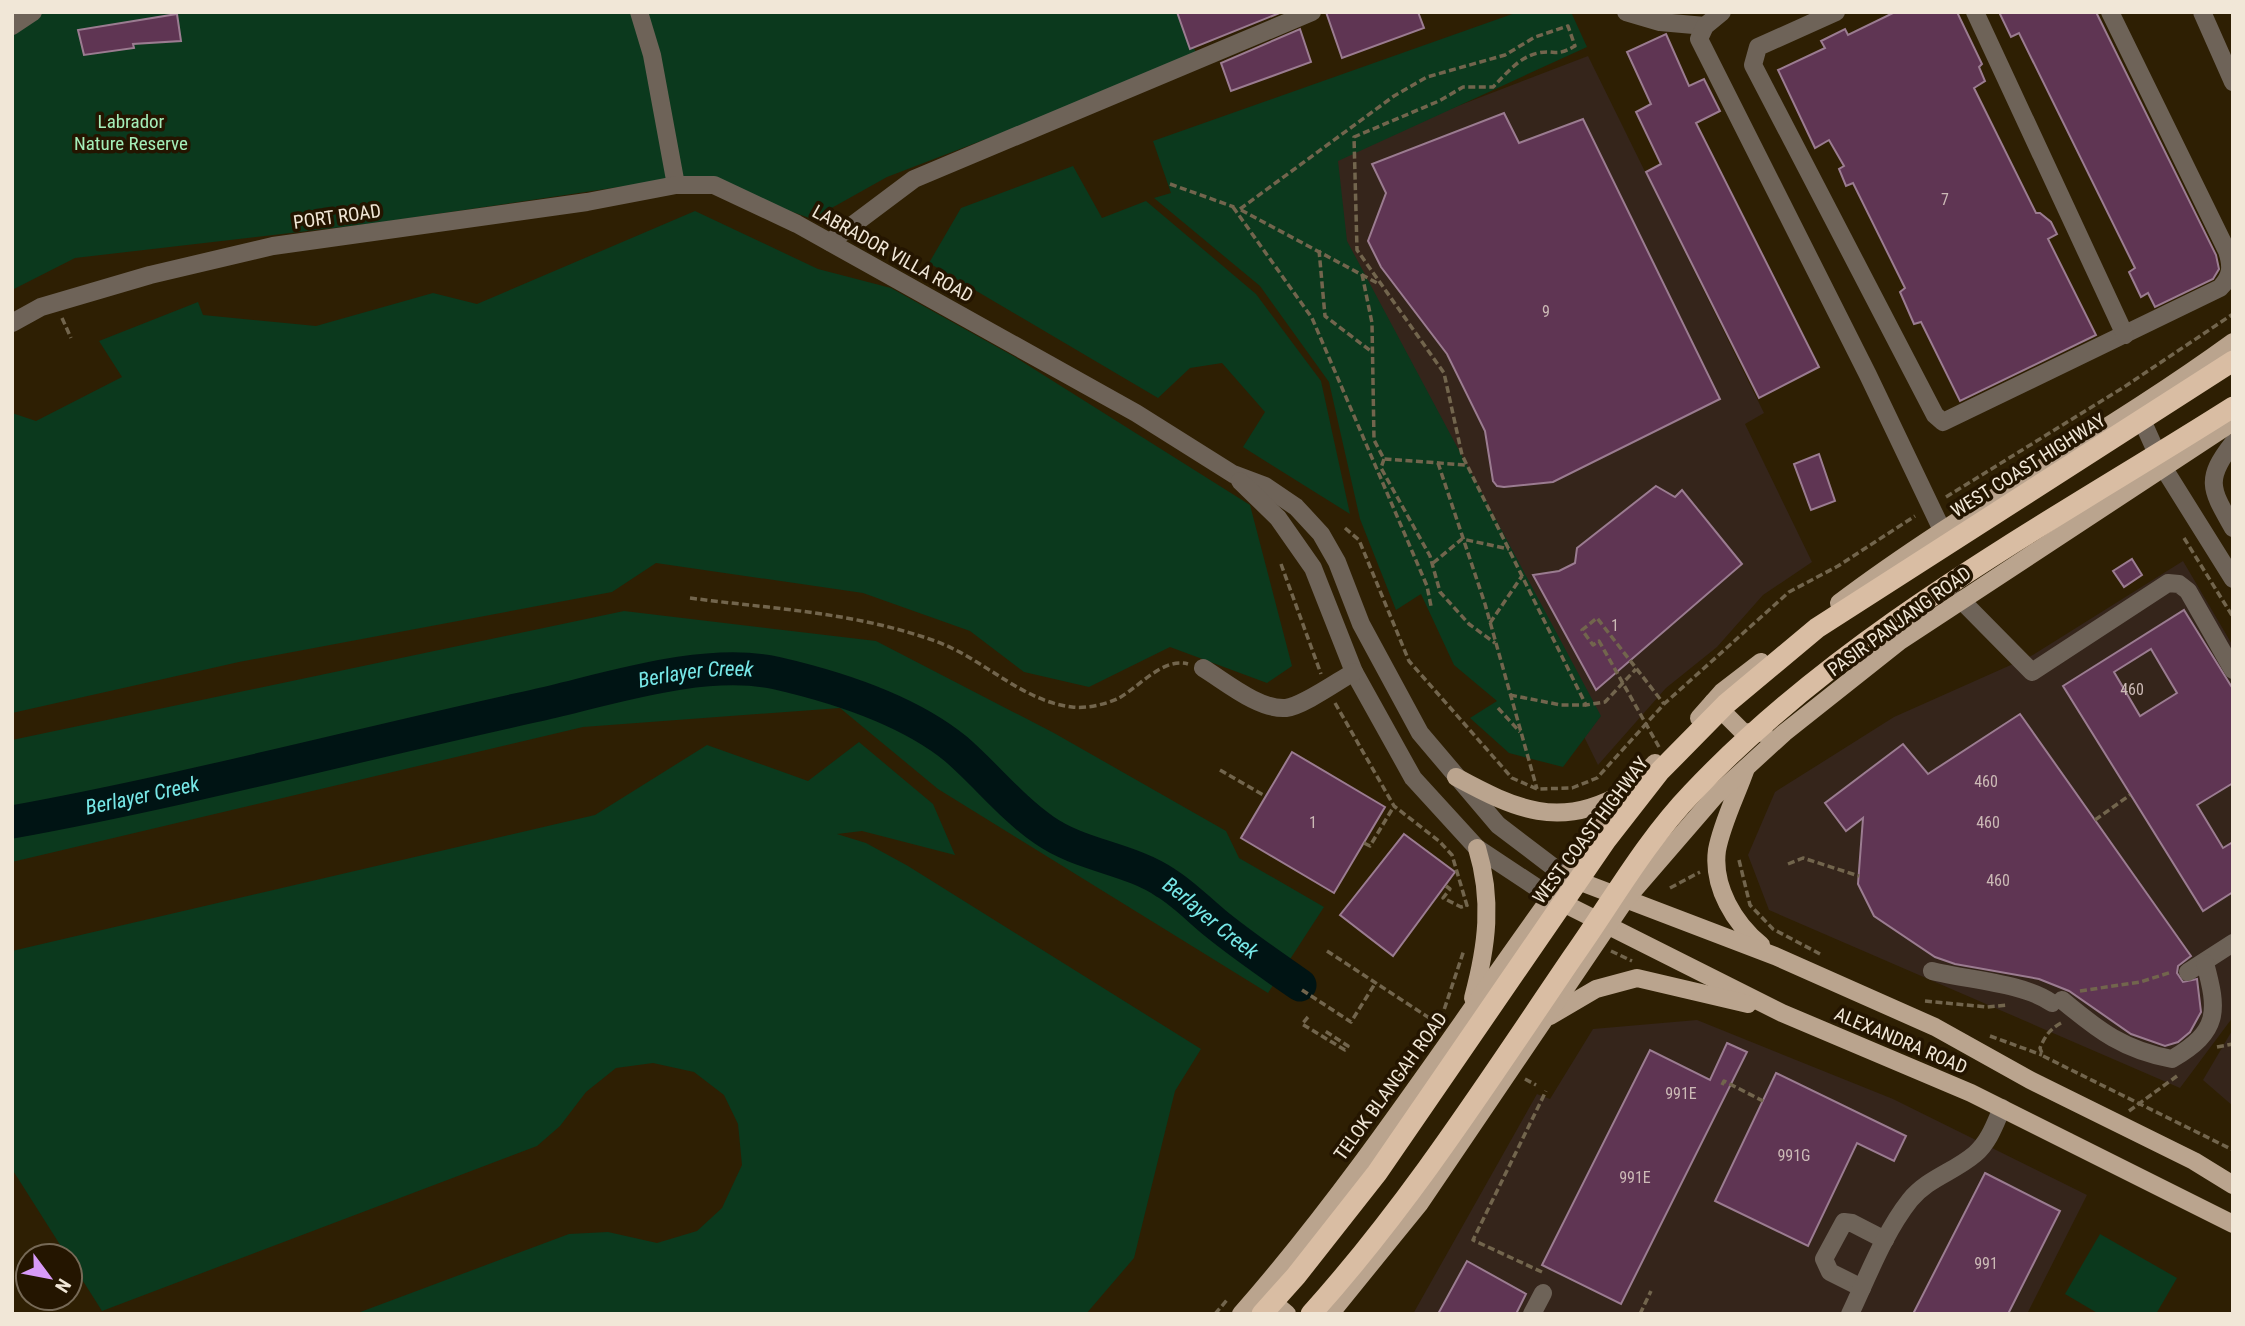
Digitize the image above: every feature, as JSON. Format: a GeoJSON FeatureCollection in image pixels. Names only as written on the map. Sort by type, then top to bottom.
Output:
{"type":"FeatureCollection","features":[{"type":"Feature","properties":{"kind":"highway","name":"WEST COAST HIGHWAY"},"geometry":{"type":"LineString","coordinates":[[1262,1314],[1296,1276],[1377,1173],[1606,840],[1659,772],[1726,704],[1840,613],[2233,361]]}},
{"type":"Feature","properties":{"kind":"highway"},"geometry":{"type":"LineString","coordinates":[[1311,1314],[1410,1195],[1639,860],[1690,795],[1744,741],[1840,660],[1943,589],[2233,407]]}},
{"type":"Feature","properties":{"kind":"main road"},"geometry":{"type":"LineString","coordinates":[[1565,876],[1633,787],[1722,692],[1843,600],[1942,530],[2137,409],[2233,342]]}},
{"type":"Feature","properties":{"kind":"main road","name":"PASIR PANJANG ROAD"},"geometry":{"type":"LineString","coordinates":[[1626,898],[1696,816],[1748,764],[1900,641],[2233,422]]}},
{"type":"Feature","properties":{"kind":"main road"},"geometry":{"type":"LineString","coordinates":[[1713,702],[1743,732],[1784,733]]}},
{"type":"Feature","properties":{"kind":"main road"},"geometry":{"type":"LineString","coordinates":[[1748,764],[1717,850],[1717,866],[1734,918],[1747,934],[1775,956]]}},
{"type":"Feature","properties":{"kind":"main road"},"geometry":{"type":"LineString","coordinates":[[1456,777],[1518,809],[1549,813],[1604,804],[1633,787]]}},
{"type":"Feature","properties":{"kind":"main road"},"geometry":{"type":"LineString","coordinates":[[1469,1012],[1481,967],[1489,919],[1483,868],[1477,848]]}},
{"type":"Feature","properties":{"kind":"main road","name":"ALEXANDRA ROAD"},"geometry":{"type":"LineString","coordinates":[[1565,876],[1775,956],[1935,1027],[2114,1122],[2194,1161],[2233,1185]]}},
{"type":"Feature","properties":{"kind":"main road","name":"TELOK BLANGAH ROAD"},"geometry":{"type":"LineString","coordinates":[[1241,1314],[1356,1170],[1446,1030],[1469,1012],[1565,876]]}},
{"type":"Feature","properties":{"kind":"main road","name":"ALEXANDRA ROAD"},"geometry":{"type":"LineString","coordinates":[[1551,897],[1782,1013],[2002,1108],[2233,1224]]}},
{"type":"Feature","properties":{"kind":"main road"},"geometry":{"type":"LineString","coordinates":[[1330,1314],[1420,1203],[1626,898]]}},
{"type":"Feature","properties":{"kind":"main road"},"geometry":{"type":"LineString","coordinates":[[1545,1019],[1596,989],[1637,978],[1782,1013]]}},
{"type":"Feature","properties":{"kind":"main road"},"geometry":{"type":"LineString","coordinates":[[1261,1291],[1287,1314]]}},
{"type":"Feature","properties":{"kind":"street"},"geometry":{"type":"LineString","coordinates":[[12,26],[33,12]]}},
{"type":"Feature","properties":{"kind":"street"},"geometry":{"type":"LineString","coordinates":[[639,12],[652,55],[676,185]]}},
{"type":"Feature","properties":{"kind":"street"},"geometry":{"type":"LineString","coordinates":[[830,242],[914,178],[1312,12]]}},
{"type":"Feature","properties":{"kind":"street"},"geometry":{"type":"LineString","coordinates":[[1626,12],[1702,33],[1942,530]]}},
{"type":"Feature","properties":{"kind":"street"},"geometry":{"type":"LineString","coordinates":[[1702,33],[1722,12]]}},
{"type":"Feature","properties":{"kind":"street"},"geometry":{"type":"LineString","coordinates":[[1836,12],[1758,47],[1753,65],[1938,420],[1947,422],[2220,289],[2230,274],[2231,264],[2110,12]]}},
{"type":"Feature","properties":{"kind":"street"},"geometry":{"type":"LineString","coordinates":[[1975,12],[2125,335]]}},
{"type":"Feature","properties":{"kind":"street"},"geometry":{"type":"LineString","coordinates":[[2202,12],[2233,82]]}},
{"type":"Feature","properties":{"kind":"street","name":"LABRADOR VILLA ROAD"},"geometry":{"type":"LineString","coordinates":[[676,185],[713,186],[830,242],[1136,414],[1233,474],[1258,497],[1300,545],[1313,568],[1353,668],[1413,778],[1477,848],[1551,897]]}},
{"type":"Feature","properties":{"kind":"street","name":"PORT ROAD"},"geometry":{"type":"LineString","coordinates":[[12,323],[41,307],[150,275],[273,246],[587,202],[676,185]]}},
{"type":"Feature","properties":{"kind":"street"},"geometry":{"type":"LineString","coordinates":[[2137,409],[2162,467],[2233,579]]}},
{"type":"Feature","properties":{"kind":"street"},"geometry":{"type":"LineString","coordinates":[[2233,443],[2212,477],[2213,492],[2233,528]]}},
{"type":"Feature","properties":{"kind":"street","name":"LABRADOR VILLA ROAD"},"geometry":{"type":"LineString","coordinates":[[1233,474],[1265,486],[1296,507],[1321,534],[1337,562],[1373,648],[1420,733],[1498,825],[1565,876]]}},
{"type":"Feature","properties":{"kind":"street"},"geometry":{"type":"LineString","coordinates":[[1961,600],[2032,672],[2168,583],[2179,584],[2188,591],[2233,670]]}},
{"type":"Feature","properties":{"kind":"street"},"geometry":{"type":"LineString","coordinates":[[1203,668],[1273,707],[1289,708],[1326,688],[1353,668],[1350,644],[1355,638],[1373,648]]}},
{"type":"Feature","properties":{"kind":"street"},"geometry":{"type":"LineString","coordinates":[[2188,972],[2233,943]]}},
{"type":"Feature","properties":{"kind":"street"},"geometry":{"type":"LineString","coordinates":[[1932,971],[1996,985],[2022,987],[2078,1014],[2129,1049],[2172,1059],[2190,1049],[2211,1021],[2216,1002],[2205,963]]}},
{"type":"Feature","properties":{"kind":"street"},"geometry":{"type":"LineString","coordinates":[[1850,1314],[1885,1240],[1911,1200],[1928,1181],[1966,1160],[1983,1144],[2002,1108]]}},
{"type":"Feature","properties":{"kind":"street"},"geometry":{"type":"LineString","coordinates":[[1862,1289],[1826,1268],[1824,1259],[1829,1248],[1844,1222],[1852,1223],[1885,1240]]}},
{"type":"Feature","properties":{"kind":"street"},"geometry":{"type":"LineString","coordinates":[[1532,1314],[1543,1293]]}},
{"type":"Feature","properties":{"kind":"path"},"geometry":{"type":"LineString","coordinates":[[1240,209],[1394,96],[1427,77],[1505,55],[1535,37],[1568,26],[1575,46],[1560,55],[1540,52],[1523,58],[1493,87],[1463,87],[1439,101],[1354,137],[1357,250],[1444,373],[1467,465],[1586,705]]}},
{"type":"Feature","properties":{"kind":"path"},"geometry":{"type":"LineString","coordinates":[[1170,184],[1240,209],[1380,284]]}},
{"type":"Feature","properties":{"kind":"path"},"geometry":{"type":"LineString","coordinates":[[1233,207],[1312,318],[1427,586],[1431,606]]}},
{"type":"Feature","properties":{"kind":"path"},"geometry":{"type":"LineString","coordinates":[[1319,250],[1325,316],[1372,352]]}},
{"type":"Feature","properties":{"kind":"path"},"geometry":{"type":"LineString","coordinates":[[1362,274],[1372,323],[1374,440],[1384,459],[1381,468],[1432,564],[1440,592],[1469,624],[1496,644]]}},
{"type":"Feature","properties":{"kind":"path"},"geometry":{"type":"LineString","coordinates":[[1345,528],[1360,540],[1409,661],[1512,778],[1537,789],[1572,788],[1597,778],[1664,704],[1789,592],[1838,566],[2124,387],[2233,314]]}},
{"type":"Feature","properties":{"kind":"path"},"geometry":{"type":"LineString","coordinates":[[62,316],[71,338]]}},
{"type":"Feature","properties":{"kind":"path"},"geometry":{"type":"LineString","coordinates":[[1384,459],[1467,465]]}},
{"type":"Feature","properties":{"kind":"path"},"geometry":{"type":"LineString","coordinates":[[1438,463],[1490,623],[1537,789]]}},
{"type":"Feature","properties":{"kind":"path"},"geometry":{"type":"LineString","coordinates":[[2179,530],[2233,617]]}},
{"type":"Feature","properties":{"kind":"path"},"geometry":{"type":"LineString","coordinates":[[1462,539],[1508,549]]}},
{"type":"Feature","properties":{"kind":"path"},"geometry":{"type":"LineString","coordinates":[[1432,564],[1462,539]]}},
{"type":"Feature","properties":{"kind":"path"},"geometry":{"type":"LineString","coordinates":[[1281,564],[1326,688],[1394,806],[1439,841],[1452,855],[1469,914]]}},
{"type":"Feature","properties":{"kind":"path"},"geometry":{"type":"LineString","coordinates":[[1490,623],[1522,576]]}},
{"type":"Feature","properties":{"kind":"path"},"geometry":{"type":"LineString","coordinates":[[690,598],[818,612],[902,630],[970,656],[1043,701],[1074,708],[1119,698],[1140,682],[1180,661],[1203,668]]}},
{"type":"Feature","properties":{"kind":"path"},"geometry":{"type":"LineString","coordinates":[[1594,645],[1582,630],[1597,618],[1664,704]]}},
{"type":"Feature","properties":{"kind":"path"},"geometry":{"type":"LineString","coordinates":[[1510,695],[1561,705],[1605,702],[1636,669]]}},
{"type":"Feature","properties":{"kind":"path"},"geometry":{"type":"LineString","coordinates":[[1498,708],[1521,733]]}},
{"type":"Feature","properties":{"kind":"path"},"geometry":{"type":"LineString","coordinates":[[1220,770],[1265,796]]}},
{"type":"Feature","properties":{"kind":"path"},"geometry":{"type":"LineString","coordinates":[[2095,820],[2130,795]]}},
{"type":"Feature","properties":{"kind":"path"},"geometry":{"type":"LineString","coordinates":[[1364,843],[1370,846],[1394,806]]}},
{"type":"Feature","properties":{"kind":"path"},"geometry":{"type":"LineString","coordinates":[[1788,864],[1803,858],[1859,876]]}},
{"type":"Feature","properties":{"kind":"path"},"geometry":{"type":"LineString","coordinates":[[1670,888],[1709,869]]}},
{"type":"Feature","properties":{"kind":"path"},"geometry":{"type":"LineString","coordinates":[[1446,886],[1450,889],[1443,898],[1461,907],[1466,906]]}},
{"type":"Feature","properties":{"kind":"path"},"geometry":{"type":"LineString","coordinates":[[1327,951],[1446,1030],[1464,948]]}},
{"type":"Feature","properties":{"kind":"path"},"geometry":{"type":"LineString","coordinates":[[1302,990],[1351,1022],[1376,982]]}},
{"type":"Feature","properties":{"kind":"path"},"geometry":{"type":"LineString","coordinates":[[2043,1056],[2040,1048],[2051,1028],[2078,1014]]}},
{"type":"Feature","properties":{"kind":"path"},"geometry":{"type":"LineString","coordinates":[[1308,1017],[1302,1024],[1345,1050],[1348,1045],[1325,1031]]}},
{"type":"Feature","properties":{"kind":"path"},"geometry":{"type":"LineString","coordinates":[[1988,1035],[2043,1056],[2141,1102],[2233,1150]]}},
{"type":"Feature","properties":{"kind":"path"},"geometry":{"type":"LineString","coordinates":[[2208,1054],[2219,1045],[2233,1044]]}},
{"type":"Feature","properties":{"kind":"path"},"geometry":{"type":"LineString","coordinates":[[2114,1122],[2186,1070]]}},
{"type":"Feature","properties":{"kind":"path"},"geometry":{"type":"LineString","coordinates":[[1722,1086],[1724,1081],[1763,1101]]}},
{"type":"Feature","properties":{"kind":"path"},"geometry":{"type":"LineString","coordinates":[[1542,1272],[1473,1240],[1546,1091]]}},
{"type":"Feature","properties":{"kind":"path"},"geometry":{"type":"LineString","coordinates":[[1640,1314],[1651,1291]]}},
{"type":"Feature","properties":{"kind":"shaded area"},"geometry":{"type":"Polygon","coordinates":[[[1588,56],[1764,413],[1745,424],[1812,562],[1763,595],[1717,647],[1666,688],[1598,765],[1302,166],[1588,56]]]}},
{"type":"Feature","properties":{"kind":"shaded area"},"geometry":{"type":"Polygon","coordinates":[[[2183,561],[2233,646],[2233,1017],[2180,1088],[1769,910],[1748,855],[1775,792],[1894,717],[2031,656],[2183,561]]]}},
{"type":"Feature","properties":{"kind":"shaded area"},"geometry":{"type":"Polygon","coordinates":[[[1697,1020],[1893,1099],[2087,1195],[2027,1314],[1413,1314],[1537,1094],[1550,1099],[1593,1029],[1697,1020]]]}},
{"type":"Feature","properties":{"kind":"shaded area"},"geometry":{"type":"Polygon","coordinates":[[[2233,1029],[2233,1106],[2203,1080],[2233,1029]]]}},
{"type":"Feature","properties":{"kind":"green space","name":"Labrador Nature Reserve"},"geometry":{"type":"Polygon","coordinates":[[[12,12],[1180,12],[1198,58],[887,177],[812,219],[693,176],[376,223],[75,258],[12,290],[12,12]]]}},
{"type":"Feature","properties":{"kind":"green space"},"geometry":{"type":"Polygon","coordinates":[[[1518,12],[1571,12],[1587,47],[1338,161],[1347,241],[1601,716],[1563,767],[1509,753],[1470,718],[1497,701],[1454,665],[1421,594],[1396,610],[1360,519],[1329,382],[1260,286],[1154,198],[1171,193],[1153,141],[1518,12]]]}},
{"type":"Feature","properties":{"kind":"green space"},"geometry":{"type":"Polygon","coordinates":[[[1073,166],[1102,218],[1146,201],[1256,294],[1321,381],[1350,514],[1243,447],[1265,412],[1222,363],[1190,368],[1158,398],[929,263],[961,208],[1073,166]]]}},
{"type":"Feature","properties":{"kind":"green space"},"geometry":{"type":"Polygon","coordinates":[[[695,211],[818,269],[891,288],[1015,357],[1250,505],[1292,666],[1267,683],[1170,647],[1089,687],[1024,672],[970,631],[863,593],[656,563],[612,592],[239,662],[12,713],[12,413],[36,421],[122,377],[99,341],[198,302],[203,315],[316,326],[433,293],[477,304],[695,211]]]}},
{"type":"Feature","properties":{"kind":"green space"},"geometry":{"type":"Polygon","coordinates":[[[624,611],[876,641],[1054,733],[1226,831],[1239,858],[1324,907],[1268,993],[938,789],[840,708],[583,727],[12,862],[12,740],[624,611]]]}},
{"type":"Feature","properties":{"kind":"green space"},"geometry":{"type":"Polygon","coordinates":[[[859,742],[933,804],[955,855],[862,831],[837,834],[866,843],[908,866],[1201,1049],[1175,1091],[1134,1258],[1086,1314],[355,1314],[569,1234],[608,1232],[657,1243],[697,1231],[722,1208],[742,1165],[738,1124],[724,1095],[694,1072],[653,1063],[616,1068],[586,1092],[560,1126],[537,1146],[102,1311],[84,1283],[84,1242],[58,1242],[12,1169],[12,951],[595,815],[707,745],[808,781],[859,742]]]}},
{"type":"Feature","properties":{"kind":"green space"},"geometry":{"type":"Polygon","coordinates":[[[2100,1234],[2177,1278],[2156,1314],[2099,1314],[2065,1294],[2100,1234]]]}},
{"type":"Feature","properties":{"kind":"building"},"geometry":{"type":"Polygon","coordinates":[[[1177,12],[1282,12],[1190,49],[1177,12]]]}},
{"type":"Feature","properties":{"kind":"building"},"geometry":{"type":"Polygon","coordinates":[[[1326,12],[1418,12],[1424,28],[1342,58],[1326,12]]]}},
{"type":"Feature","properties":{"kind":"building"},"geometry":{"type":"Polygon","coordinates":[[[1895,12],[1957,12],[1982,64],[1979,67],[1985,81],[1974,88],[2036,213],[2051,222],[2057,234],[2048,239],[2096,335],[1960,401],[1921,322],[1914,324],[1900,292],[1905,288],[1853,183],[1846,186],[1839,169],[1844,166],[1829,140],[1815,148],[1778,70],[1825,48],[1821,41],[1845,29],[1848,35],[1895,12]]]}},
{"type":"Feature","properties":{"kind":"building"},"geometry":{"type":"Polygon","coordinates":[[[1999,12],[2096,12],[2216,255],[2219,269],[2213,279],[2155,307],[2148,293],[2141,297],[2129,272],[2135,268],[2019,33],[2011,37],[1999,12]]]}},
{"type":"Feature","properties":{"kind":"building"},"geometry":{"type":"Polygon","coordinates":[[[177,14],[181,41],[133,44],[134,48],[84,55],[78,30],[177,14]]]}},
{"type":"Feature","properties":{"kind":"building"},"geometry":{"type":"Polygon","coordinates":[[[1300,29],[1311,62],[1231,91],[1221,63],[1300,29]]]}},
{"type":"Feature","properties":{"kind":"building"},"geometry":{"type":"Polygon","coordinates":[[[1666,34],[1689,86],[1704,79],[1720,111],[1696,123],[1819,367],[1759,398],[1646,172],[1661,164],[1636,112],[1651,104],[1627,52],[1666,34]]]}},
{"type":"Feature","properties":{"kind":"building"},"geometry":{"type":"Polygon","coordinates":[[[1504,113],[1519,143],[1583,119],[1720,399],[1553,482],[1504,487],[1497,486],[1493,481],[1485,431],[1447,354],[1381,267],[1368,241],[1386,193],[1372,164],[1504,113]]]}},
{"type":"Feature","properties":{"kind":"building"},"geometry":{"type":"Polygon","coordinates":[[[1819,454],[1835,501],[1811,510],[1794,464],[1819,454]]]}},
{"type":"Feature","properties":{"kind":"building"},"geometry":{"type":"Polygon","coordinates":[[[1656,486],[1675,497],[1682,490],[1742,564],[1596,690],[1533,575],[1559,571],[1575,563],[1577,548],[1656,486]]]}},
{"type":"Feature","properties":{"kind":"building"},"geometry":{"type":"Polygon","coordinates":[[[2132,559],[2142,575],[2124,587],[2113,571],[2132,559]]]}},
{"type":"Feature","properties":{"kind":"building"},"geometry":{"type":"Polygon","coordinates":[[[2184,610],[2233,689],[2233,783],[2197,805],[2223,848],[2233,842],[2233,892],[2203,911],[2063,686],[2184,610]],[[2151,649],[2114,672],[2140,716],[2177,693],[2151,649]]]}},
{"type":"Feature","properties":{"kind":"building"},"geometry":{"type":"Polygon","coordinates":[[[2020,714],[2191,956],[2178,966],[2177,973],[2183,982],[2197,979],[2201,1012],[2190,1032],[2178,1042],[2165,1046],[2131,1034],[2069,991],[2039,979],[1955,964],[1935,957],[1874,916],[1858,884],[1863,818],[1846,831],[1825,803],[1903,744],[1928,774],[2020,714]]]}},
{"type":"Feature","properties":{"kind":"building"},"geometry":{"type":"Polygon","coordinates":[[[1292,752],[1385,807],[1334,893],[1241,838],[1292,752]]]}},
{"type":"Feature","properties":{"kind":"building"},"geometry":{"type":"Polygon","coordinates":[[[1404,834],[1455,872],[1393,956],[1340,915],[1404,834]]]}},
{"type":"Feature","properties":{"kind":"building"},"geometry":{"type":"Polygon","coordinates":[[[1727,1043],[1747,1052],[1621,1304],[1542,1265],[1650,1050],[1710,1080],[1727,1043]]]}},
{"type":"Feature","properties":{"kind":"building"},"geometry":{"type":"Polygon","coordinates":[[[1776,1073],[1906,1136],[1894,1161],[1857,1143],[1808,1246],[1715,1201],[1776,1073]]]}},
{"type":"Feature","properties":{"kind":"building"},"geometry":{"type":"Polygon","coordinates":[[[1985,1173],[2060,1211],[2008,1314],[1913,1314],[1985,1173]]]}},
{"type":"Feature","properties":{"kind":"building"},"geometry":{"type":"Polygon","coordinates":[[[1467,1261],[1526,1294],[1516,1314],[1438,1314],[1467,1261]]]}},
{"type":"Feature","properties":{"kind":"waterway","name":"Berlayer Creek"},"geometry":{"type":"LineString","coordinates":[[12,822],[209,781],[623,684],[686,672],[748,669],[823,685],[870,701],[916,722],[956,749],[1021,812],[1044,830],[1073,846],[1137,868],[1166,883],[1236,939],[1300,985]]}}]}
